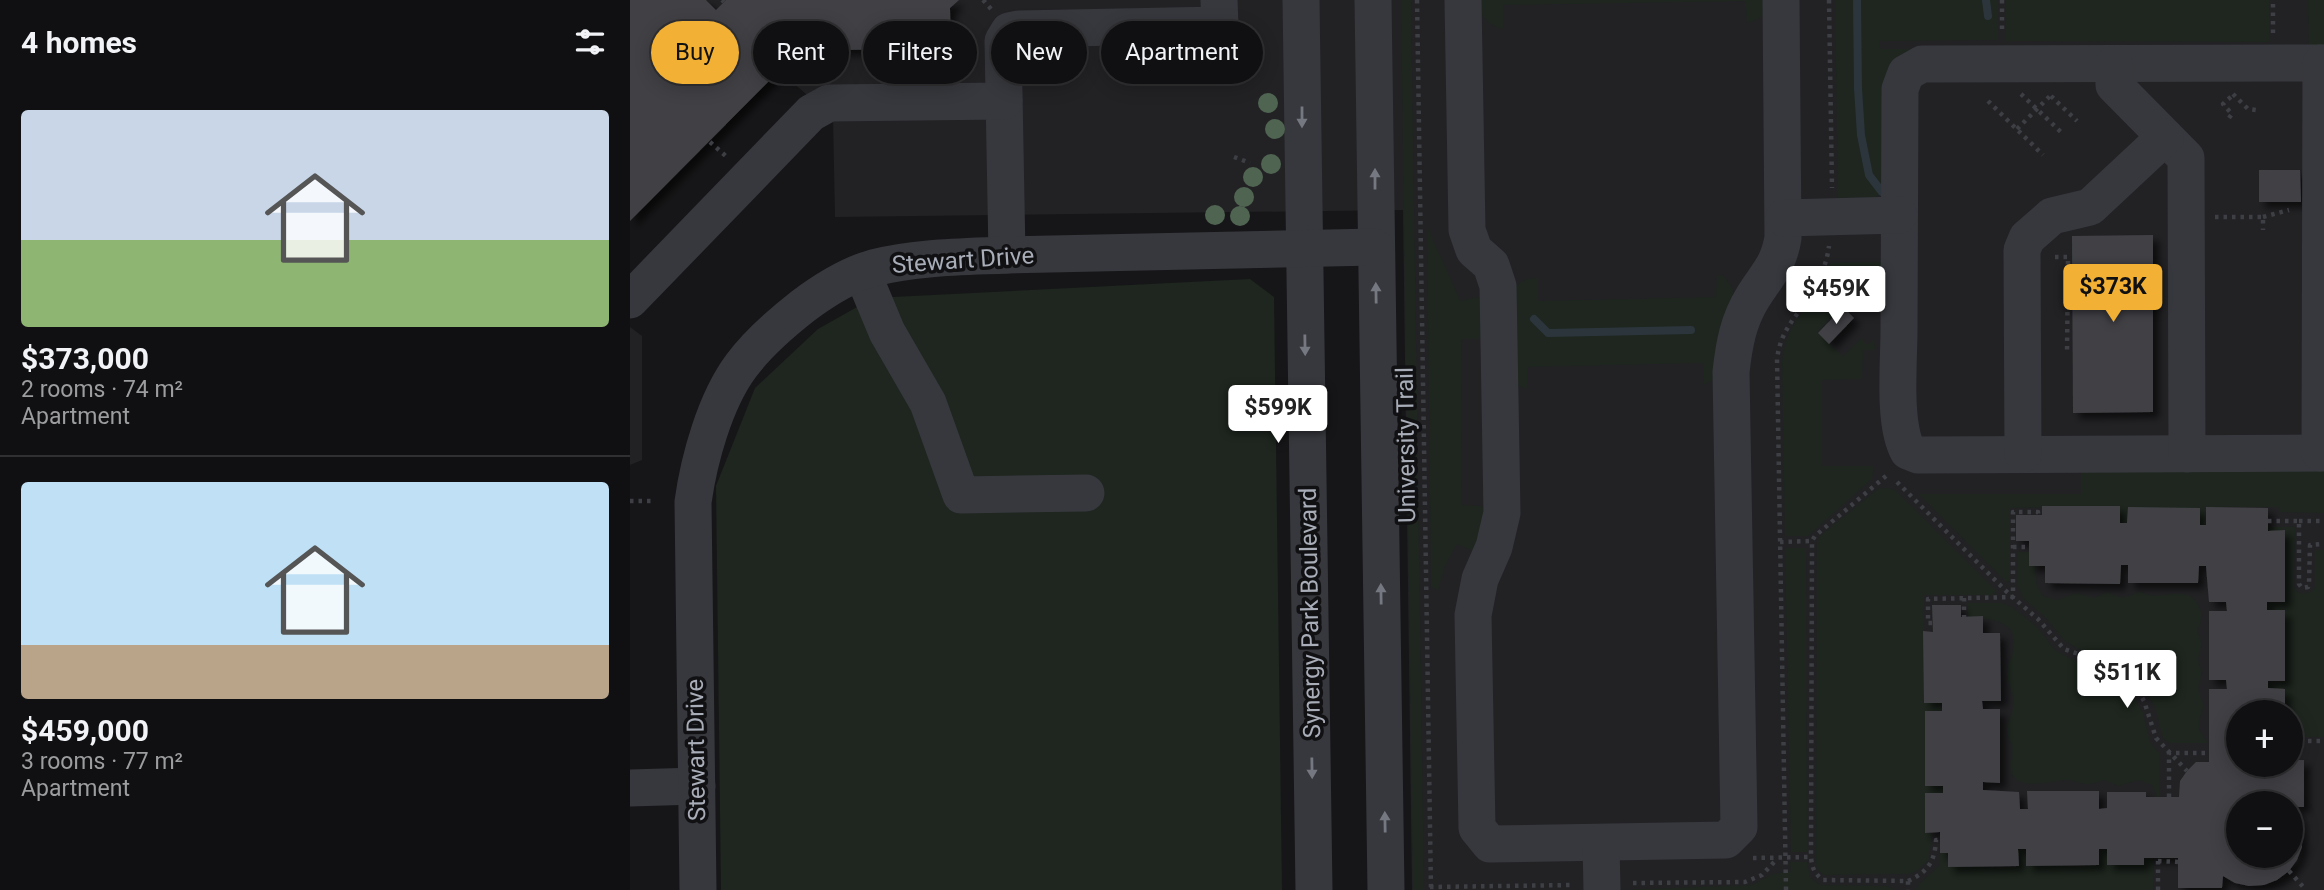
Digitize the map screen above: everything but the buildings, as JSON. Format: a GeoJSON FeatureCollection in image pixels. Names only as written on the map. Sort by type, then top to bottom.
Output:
{"type":"FeatureCollection","features":[{"type":"Feature","properties":{"kind":"street"},"geometry":{"type":"LineString","coordinates":[[1007,255],[1003,41],[1009,31],[1220,25],[1219,0]]}},
{"type":"Feature","properties":{"kind":"street","name":"Synergy Park Boulevard"},"geometry":{"type":"LineString","coordinates":[[1301,0],[1314,890]]}},
{"type":"Feature","properties":{"kind":"street"},"geometry":{"type":"LineString","coordinates":[[1350,0],[1352,16],[1374,43]]}},
{"type":"Feature","properties":{"kind":"street"},"geometry":{"type":"LineString","coordinates":[[1373,0],[1386,890]]}},
{"type":"Feature","properties":{"kind":"street"},"geometry":{"type":"LineString","coordinates":[[1463,0],[1467,230],[1474,250],[1490,265],[1499,286],[1502,513],[1494,547],[1480,579],[1473,615],[1477,828],[1490,844],[1726,840],[1739,827],[1731,372],[1735,337],[1751,299],[1779,258],[1784,218],[1781,0]]}},
{"type":"Feature","properties":{"kind":"street"},"geometry":{"type":"LineString","coordinates":[[2322,63],[2322,453],[1918,455],[1908,451],[1901,439],[1885,359],[1899,215],[1899,89],[1906,73],[1922,64],[2114,64],[2322,63]]}},
{"type":"Feature","properties":{"kind":"street"},"geometry":{"type":"LineString","coordinates":[[2114,64],[2114,85],[2186,158],[2187,454]]}},
{"type":"Feature","properties":{"kind":"street"},"geometry":{"type":"LineString","coordinates":[[630,300],[811,113],[830,103],[1004,101]]}},
{"type":"Feature","properties":{"kind":"street"},"geometry":{"type":"LineString","coordinates":[[2023,454],[2022,250],[2026,238],[2052,216],[2090,207],[2165,137]]}},
{"type":"Feature","properties":{"kind":"street"},"geometry":{"type":"LineString","coordinates":[[1784,218],[1899,215]]}},
{"type":"Feature","properties":{"kind":"street","name":"Stewart Drive"},"geometry":{"type":"LineString","coordinates":[[698,890],[693,502],[698,468],[707,436],[722,401],[740,368],[765,340],[815,297],[862,272],[919,261],[1007,255],[1375,247]]}},
{"type":"Feature","properties":{"kind":"street"},"geometry":{"type":"LineString","coordinates":[[862,272],[887,332],[928,402],[961,495],[1086,493]]}},
{"type":"Feature","properties":{"kind":"street"},"geometry":{"type":"LineString","coordinates":[[630,788],[697,786]]}},
{"type":"Feature","properties":{"kind":"street"},"geometry":{"type":"LineString","coordinates":[[1601,843],[1602,886]]}},
{"type":"Feature","properties":{"kind":"path","name":"University Trail"},"geometry":{"type":"LineString","coordinates":[[1417,0],[1430,888]]}},
{"type":"Feature","properties":{"kind":"path"},"geometry":{"type":"LineString","coordinates":[[1786,890],[1777,359],[1784,332],[1809,297],[1828,258],[1831,235],[1829,0]]}},
{"type":"Feature","properties":{"kind":"path"},"geometry":{"type":"LineString","coordinates":[[2273,0],[2273,45]]}},
{"type":"Feature","properties":{"kind":"path"},"geometry":{"type":"LineString","coordinates":[[2017,129],[2058,88]]}},
{"type":"Feature","properties":{"kind":"path"},"geometry":{"type":"LineString","coordinates":[[2017,91],[2063,134]]}},
{"type":"Feature","properties":{"kind":"path"},"geometry":{"type":"LineString","coordinates":[[2229,118],[2232,114],[2223,104],[2234,94],[2248,108],[2256,110]]}},
{"type":"Feature","properties":{"kind":"path"},"geometry":{"type":"LineString","coordinates":[[2051,95],[2077,121]]}},
{"type":"Feature","properties":{"kind":"path"},"geometry":{"type":"LineString","coordinates":[[1989,101],[2043,155]]}},
{"type":"Feature","properties":{"kind":"path"},"geometry":{"type":"LineString","coordinates":[[1234,157],[1250,163]]}},
{"type":"Feature","properties":{"kind":"path"},"geometry":{"type":"LineString","coordinates":[[2186,217],[2263,217],[2263,230]]}},
{"type":"Feature","properties":{"kind":"path"},"geometry":{"type":"LineString","coordinates":[[2067,354],[2070,302],[2068,257]]}},
{"type":"Feature","properties":{"kind":"path"},"geometry":{"type":"LineString","coordinates":[[1940,840],[1936,840],[1932,863],[1921,875],[1908,881],[1823,880],[1816,875],[1812,867],[1812,541],[1824,527],[1886,476],[1896,481],[2038,619],[2064,649],[2108,664],[2127,679],[2144,702],[2156,738],[2187,771]]}},
{"type":"Feature","properties":{"kind":"path"},"geometry":{"type":"LineString","coordinates":[[630,500],[652,501]]}},
{"type":"Feature","properties":{"kind":"path"},"geometry":{"type":"LineString","coordinates":[[2013,597],[2012,512],[2038,512],[2038,515]]}},
{"type":"Feature","properties":{"kind":"path"},"geometry":{"type":"LineString","coordinates":[[2268,521],[2324,521]]}},
{"type":"Feature","properties":{"kind":"path"},"geometry":{"type":"LineString","coordinates":[[2299,521],[2299,584],[2302,588],[2308,587],[2309,584],[2310,545],[2324,544]]}},
{"type":"Feature","properties":{"kind":"path"},"geometry":{"type":"LineString","coordinates":[[1780,542],[1812,541]]}},
{"type":"Feature","properties":{"kind":"path"},"geometry":{"type":"LineString","coordinates":[[2013,547],[2029,547]]}},
{"type":"Feature","properties":{"kind":"path"},"geometry":{"type":"LineString","coordinates":[[1933,623],[1928,623],[1928,599],[2013,597]]}},
{"type":"Feature","properties":{"kind":"path"},"geometry":{"type":"LineString","coordinates":[[1964,598],[1964,617]]}},
{"type":"Feature","properties":{"kind":"path"},"geometry":{"type":"LineString","coordinates":[[2303,741],[2324,741]]}},
{"type":"Feature","properties":{"kind":"path"},"geometry":{"type":"LineString","coordinates":[[2169,753],[2208,753]]}},
{"type":"Feature","properties":{"kind":"path"},"geometry":{"type":"LineString","coordinates":[[2169,753],[2169,797]]}},
{"type":"Feature","properties":{"kind":"path"},"geometry":{"type":"LineString","coordinates":[[1748,850],[1755,859],[1811,857]]}},
{"type":"Feature","properties":{"kind":"path"},"geometry":{"type":"LineString","coordinates":[[1430,888],[1745,882],[1762,875],[1777,859]]}},
{"type":"Feature","properties":{"kind":"path"},"geometry":{"type":"LineString","coordinates":[[2158,890],[2158,859],[2178,862]]}},
{"type":"Feature","properties":{"kind":"path"},"geometry":{"type":"LineString","coordinates":[[2289,871],[2306,890]]}},
{"type":"Feature","properties":{"kind":"path"},"geometry":{"type":"LineString","coordinates":[[1908,881],[1908,890]]}},
{"type":"Feature","properties":{"kind":"shaded area"},"geometry":{"type":"Polygon","coordinates":[[[706,0],[2324,0],[2324,890],[1412,890],[1403,210],[835,217],[833,117],[794,84],[849,84],[849,21],[753,21],[753,46],[739,32],[739,21],[728,21],[706,0]]]}},
{"type":"Feature","properties":{"kind":"shaded area"},"geometry":{"type":"Polygon","coordinates":[[[1401,0],[1411,0],[1424,890],[1413,890],[1401,0]]]}},
{"type":"Feature","properties":{"kind":"shaded area"},"geometry":{"type":"Polygon","coordinates":[[[1479,0],[1770,0],[1763,16],[1747,23],[1745,1],[1503,5],[1503,29],[1485,19],[1479,0]]]}},
{"type":"Feature","properties":{"kind":"shaded area"},"geometry":{"type":"Polygon","coordinates":[[[1835,0],[1998,0],[1998,40],[1879,41],[1879,49],[1919,49],[1882,192],[1876,197],[1838,198],[1835,0]]]}},
{"type":"Feature","properties":{"kind":"shaded area"},"geometry":{"type":"Polygon","coordinates":[[[2006,0],[2269,0],[2269,42],[2006,41],[2006,0]]]}},
{"type":"Feature","properties":{"kind":"shaded area"},"geometry":{"type":"Polygon","coordinates":[[[2308,0],[2324,0],[2324,48],[2309,48],[2308,0]]]}},
{"type":"Feature","properties":{"kind":"shaded area"},"geometry":{"type":"Polygon","coordinates":[[[1427,229],[1460,301],[1477,297],[1482,301],[1483,335],[1480,339],[1461,339],[1462,505],[1485,509],[1479,548],[1473,551],[1457,544],[1445,566],[1438,590],[1431,587],[1427,229]]]}},
{"type":"Feature","properties":{"kind":"shaded area"},"geometry":{"type":"Polygon","coordinates":[[[1885,262],[1881,293],[1866,308],[1859,304],[1845,306],[1818,332],[1843,357],[1861,338],[1868,345],[1874,339],[1875,350],[1863,350],[1862,379],[1822,380],[1822,466],[1874,466],[1872,479],[1808,536],[1785,536],[1782,361],[1788,337],[1823,283],[1831,263],[1885,262]]]}},
{"type":"Feature","properties":{"kind":"shaded area"},"geometry":{"type":"Polygon","coordinates":[[[1717,275],[1724,276],[1734,290],[1715,379],[1704,385],[1703,363],[1527,367],[1527,389],[1516,385],[1515,287],[1523,281],[1538,278],[1538,301],[1716,297],[1717,275]]]}},
{"type":"Feature","properties":{"kind":"shaded area"},"geometry":{"type":"Polygon","coordinates":[[[1250,279],[1274,297],[1282,890],[721,890],[716,486],[755,388],[818,329],[873,298],[1250,279]]]}},
{"type":"Feature","properties":{"kind":"shaded area"},"geometry":{"type":"Polygon","coordinates":[[[630,327],[642,336],[642,460],[630,465],[630,327]]]}},
{"type":"Feature","properties":{"kind":"shaded area"},"geometry":{"type":"Polygon","coordinates":[[[2324,470],[2324,513],[2280,512],[2280,507],[2206,507],[2206,525],[2200,525],[2199,508],[2128,508],[2127,523],[2120,523],[2119,506],[2010,508],[2010,581],[2006,582],[1919,494],[2081,494],[2081,471],[2324,470]]]}},
{"type":"Feature","properties":{"kind":"shaded area"},"geometry":{"type":"Polygon","coordinates":[[[1878,489],[1895,490],[1996,591],[1994,595],[1924,595],[1924,703],[1942,703],[1943,793],[1925,793],[1926,833],[1932,833],[1929,860],[1917,871],[1908,874],[1824,875],[1817,869],[1816,862],[1817,541],[1878,489]]]}},
{"type":"Feature","properties":{"kind":"shaded area"},"geometry":{"type":"Polygon","coordinates":[[[2268,527],[2295,527],[2294,586],[2297,592],[2302,594],[2313,591],[2315,550],[2324,550],[2324,737],[2303,737],[2303,700],[2285,700],[2285,689],[2268,688],[2268,681],[2285,680],[2285,611],[2267,610],[2267,602],[2285,602],[2285,531],[2268,531],[2268,527]]]}},
{"type":"Feature","properties":{"kind":"shaded area"},"geometry":{"type":"Polygon","coordinates":[[[1785,548],[1806,548],[1807,852],[1791,852],[1785,548]]]}},
{"type":"Feature","properties":{"kind":"shaded area"},"geometry":{"type":"Polygon","coordinates":[[[2018,552],[2029,552],[2029,565],[2035,566],[2037,586],[2043,596],[2058,600],[2076,593],[2094,598],[2108,592],[2124,597],[2140,591],[2150,595],[2185,594],[2196,601],[2201,615],[2197,630],[2202,644],[2198,659],[2202,673],[2198,688],[2204,706],[2199,726],[2208,743],[2170,743],[2163,738],[2155,707],[2142,687],[2125,670],[2107,657],[2076,648],[2064,640],[2046,618],[2023,598],[2018,586],[2018,552]]]}},
{"type":"Feature","properties":{"kind":"shaded area"},"geometry":{"type":"Polygon","coordinates":[[[1967,603],[2002,603],[2012,607],[2037,627],[2056,651],[2075,661],[2102,669],[2131,692],[2143,713],[2150,742],[2159,753],[2159,797],[2152,785],[2138,780],[2118,786],[2105,780],[2089,784],[2069,780],[2035,784],[2021,782],[2013,776],[2010,768],[2012,749],[2007,732],[2014,703],[2007,676],[2014,646],[2013,633],[2006,625],[1983,619],[1983,616],[1968,617],[1967,603]]]}},
{"type":"Feature","properties":{"kind":"shaded area"},"geometry":{"type":"Polygon","coordinates":[[[2018,849],[2026,849],[2027,866],[2099,865],[2099,849],[2107,849],[2107,865],[2144,865],[2144,858],[2153,858],[2154,890],[1916,890],[1939,866],[1940,853],[1948,853],[1948,867],[2018,866],[2018,849]]]}},
{"type":"Feature","properties":{"kind":"shaded area"},"geometry":{"type":"Polygon","coordinates":[[[1790,862],[1807,862],[1810,877],[1820,885],[1886,886],[1897,890],[1620,890],[1752,885],[1773,874],[1791,871],[1790,862]]]}},
{"type":"Feature","properties":{"kind":"waterway"},"geometry":{"type":"LineString","coordinates":[[1857,0],[1861,135],[1869,175],[1882,192]]}},
{"type":"Feature","properties":{"kind":"waterway"},"geometry":{"type":"LineString","coordinates":[[1986,0],[1988,16]]}},
{"type":"Feature","properties":{"kind":"waterway"},"geometry":{"type":"LineString","coordinates":[[1534,319],[1548,333],[1691,330]]}}]}
